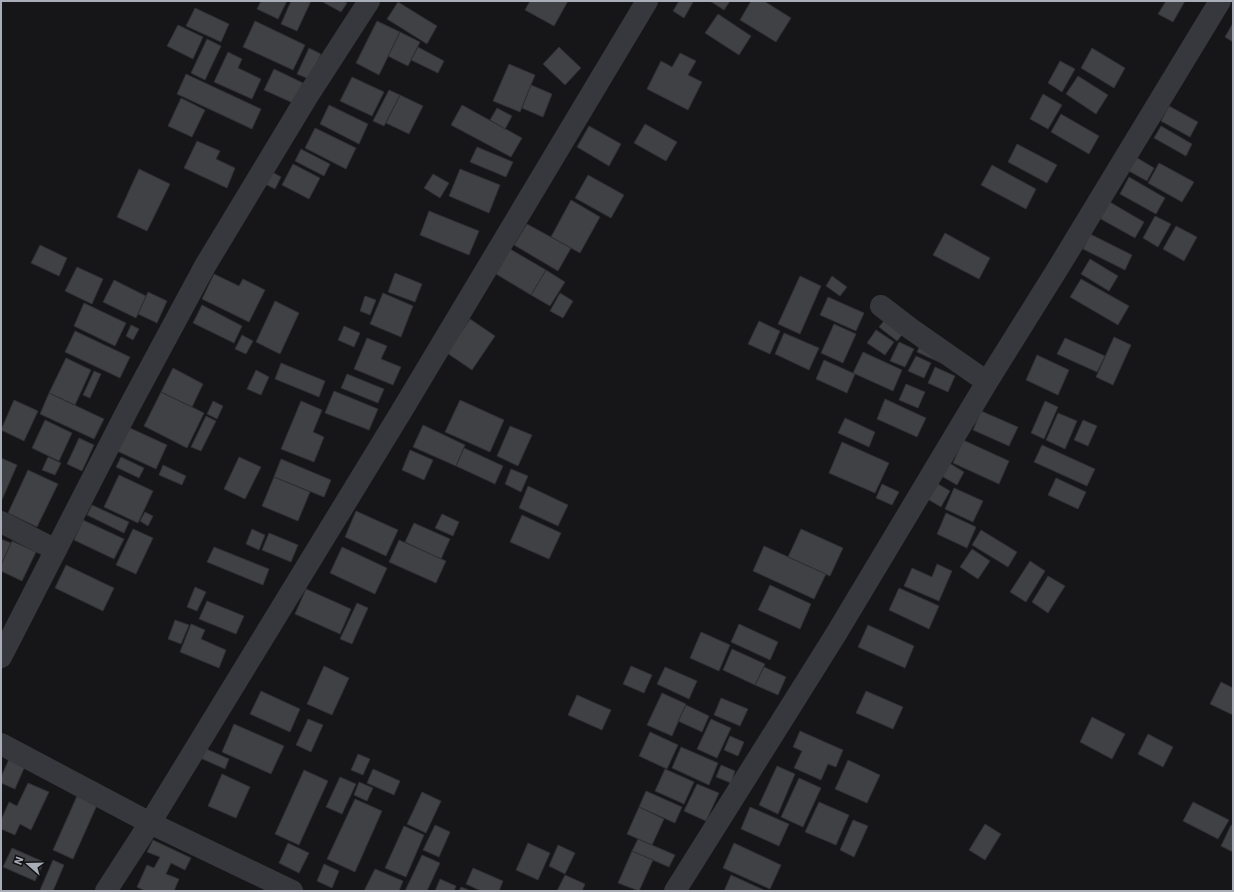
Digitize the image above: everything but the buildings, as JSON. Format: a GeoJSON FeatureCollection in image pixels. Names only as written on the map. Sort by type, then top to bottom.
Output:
{"type":"FeatureCollection","features":[{"type":"Feature","properties":{"kind":"street"},"geometry":{"type":"LineString","coordinates":[[1,657],[132,402],[205,266],[307,97],[369,1]]}},
{"type":"Feature","properties":{"kind":"street"},"geometry":{"type":"LineString","coordinates":[[106,891],[150,823],[401,412],[647,1]]}},
{"type":"Feature","properties":{"kind":"street"},"geometry":{"type":"LineString","coordinates":[[675,891],[836,634],[987,382],[1060,265],[1220,1]]}},
{"type":"Feature","properties":{"kind":"street"},"geometry":{"type":"LineString","coordinates":[[881,306],[911,329],[987,382]]}},
{"type":"Feature","properties":{"kind":"street"},"geometry":{"type":"LineString","coordinates":[[1,522],[56,550]]}},
{"type":"Feature","properties":{"kind":"street"},"geometry":{"type":"LineString","coordinates":[[1,744],[150,823],[292,891]]}}]}
